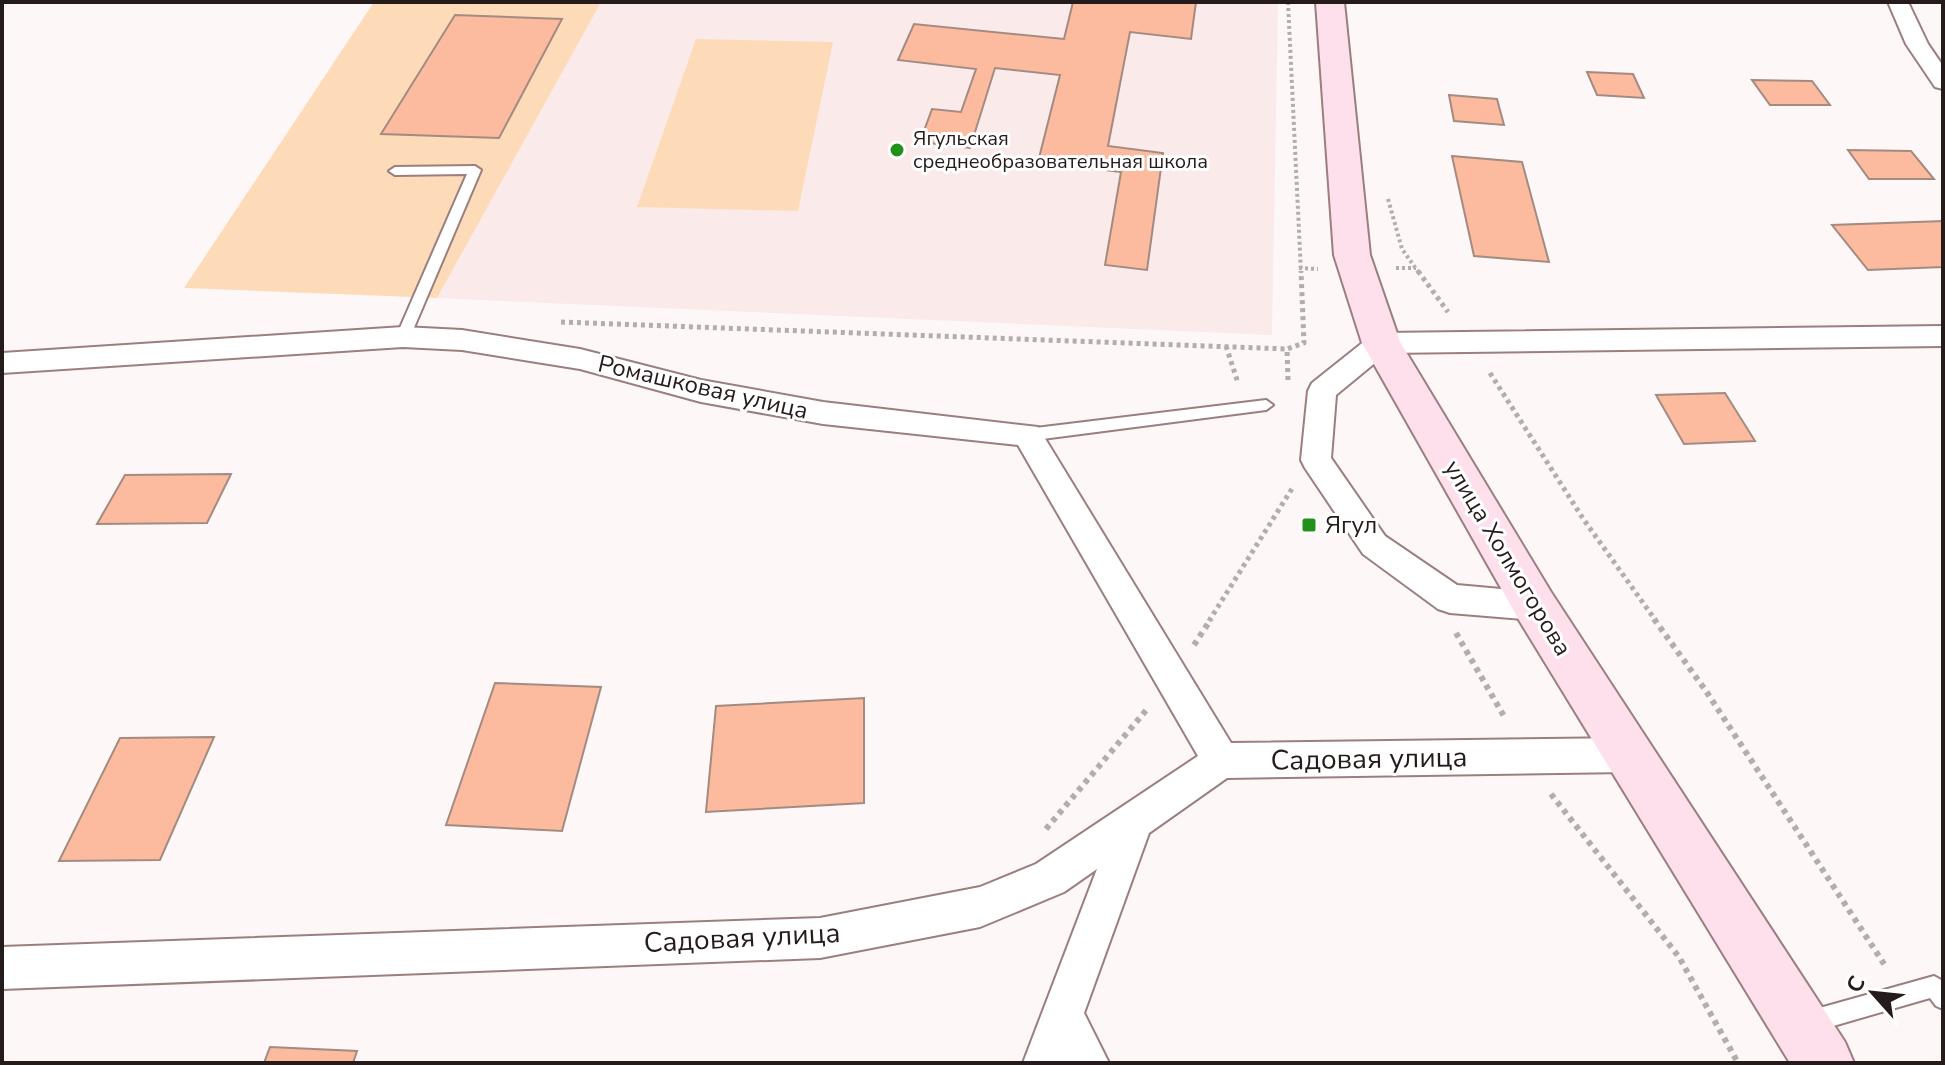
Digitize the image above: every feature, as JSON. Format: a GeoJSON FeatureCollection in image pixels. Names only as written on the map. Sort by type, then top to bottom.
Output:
{"type":"FeatureCollection","features":[{"type":"Feature","properties":{"kind":"street","name":"улица Холмогорова"},"geometry":{"type":"LineString","coordinates":[[1330,2],[1352,255],[1381,343],[1535,606],[1824,1063]]}},
{"type":"Feature","properties":{"kind":"street"},"geometry":{"type":"LineString","coordinates":[[1898,2],[1917,44],[1943,82]]}},
{"type":"Feature","properties":{"kind":"street"},"geometry":{"type":"LineString","coordinates":[[1535,606],[1450,599],[1374,545],[1316,460],[1322,391],[1381,343],[1943,336]]}},
{"type":"Feature","properties":{"kind":"street","name":"Ромашковая улица"},"geometry":{"type":"LineString","coordinates":[[2,363],[403,337],[462,340],[580,359],[701,391],[823,413],[1027,435]]}},
{"type":"Feature","properties":{"kind":"street"},"geometry":{"type":"LineString","coordinates":[[1027,435],[1221,761]]}},
{"type":"Feature","properties":{"kind":"street","name":"Садовая улица"},"geometry":{"type":"LineString","coordinates":[[2,968],[820,938],[980,907],[1050,878],[1221,761],[1629,755]]}},
{"type":"Feature","properties":{"kind":"street"},"geometry":{"type":"LineString","coordinates":[[1045,1063],[1133,824]]}},
{"type":"Feature","properties":{"kind":"street"},"geometry":{"type":"LineString","coordinates":[[1063,1016],[1087,1063]]}},
{"type":"Feature","properties":{"kind":"lane"},"geometry":{"type":"LineString","coordinates":[[395,171],[475,170],[403,337]]}},
{"type":"Feature","properties":{"kind":"lane"},"geometry":{"type":"LineString","coordinates":[[1027,435],[1266,405]]}},
{"type":"Feature","properties":{"kind":"lane"},"geometry":{"type":"LineString","coordinates":[[1800,1025],[1934,986],[1943,999]]}},
{"type":"Feature","properties":{"kind":"path"},"geometry":{"type":"LineString","coordinates":[[1385,188],[1402,249],[1470,342],[1584,520],[1706,691],[1904,995]]}},
{"type":"Feature","properties":{"kind":"path"},"geometry":{"type":"LineString","coordinates":[[556,321],[1287,349]]}},
{"type":"Feature","properties":{"kind":"path"},"geometry":{"type":"LineString","coordinates":[[1226,346],[1245,407]]}},
{"type":"Feature","properties":{"kind":"path"},"geometry":{"type":"LineString","coordinates":[[1521,757],[1679,957],[1738,1063]]}},
{"type":"Feature","properties":{"kind":"shaded area"},"geometry":{"type":"Polygon","coordinates":[[[374,2],[601,2],[437,298],[184,288],[374,2]]]}},
{"type":"Feature","properties":{"kind":"shaded area","name":"Ягульская среднеобразовательная школа"},"geometry":{"type":"Polygon","coordinates":[[[600,2],[1278,2],[1272,335],[437,298],[600,2]]]}},
{"type":"Feature","properties":{"kind":"shaded area"},"geometry":{"type":"Polygon","coordinates":[[[696,39],[833,42],[798,211],[637,207],[696,39]]]}},
{"type":"Feature","properties":{"kind":"building"},"geometry":{"type":"Polygon","coordinates":[[[1073,2],[1196,2],[1191,39],[1130,32],[1108,146],[1163,153],[1147,270],[1105,265],[1121,172],[1038,162],[1060,75],[995,68],[970,148],[920,142],[932,109],[961,112],[976,69],[898,60],[914,24],[1064,39],[1073,2]]]}},
{"type":"Feature","properties":{"kind":"building"},"geometry":{"type":"Polygon","coordinates":[[[455,15],[562,19],[499,138],[381,134],[455,15]]]}},
{"type":"Feature","properties":{"kind":"building"},"geometry":{"type":"Polygon","coordinates":[[[1587,72],[1633,74],[1644,98],[1597,95],[1587,72]]]}},
{"type":"Feature","properties":{"kind":"building"},"geometry":{"type":"Polygon","coordinates":[[[1752,80],[1812,81],[1830,105],[1770,105],[1752,80]]]}},
{"type":"Feature","properties":{"kind":"building"},"geometry":{"type":"Polygon","coordinates":[[[1449,95],[1497,99],[1504,125],[1454,121],[1449,95]]]}},
{"type":"Feature","properties":{"kind":"building"},"geometry":{"type":"Polygon","coordinates":[[[1848,150],[1911,151],[1934,179],[1869,179],[1848,150]]]}},
{"type":"Feature","properties":{"kind":"building"},"geometry":{"type":"Polygon","coordinates":[[[1452,156],[1522,162],[1549,262],[1474,256],[1452,156]]]}},
{"type":"Feature","properties":{"kind":"building"},"geometry":{"type":"Polygon","coordinates":[[[1943,221],[1943,267],[1868,270],[1832,225],[1943,221]]]}},
{"type":"Feature","properties":{"kind":"building"},"geometry":{"type":"Polygon","coordinates":[[[1725,393],[1755,441],[1684,444],[1656,395],[1725,393]]]}},
{"type":"Feature","properties":{"kind":"building"},"geometry":{"type":"Polygon","coordinates":[[[231,474],[207,523],[97,524],[125,475],[231,474]]]}},
{"type":"Feature","properties":{"kind":"building"},"geometry":{"type":"Polygon","coordinates":[[[495,683],[601,687],[562,831],[446,825],[495,683]]]}},
{"type":"Feature","properties":{"kind":"building"},"geometry":{"type":"Polygon","coordinates":[[[864,698],[864,803],[706,812],[716,706],[864,698]]]}},
{"type":"Feature","properties":{"kind":"building"},"geometry":{"type":"Polygon","coordinates":[[[214,737],[160,860],[59,861],[120,738],[214,737]]]}},
{"type":"Feature","properties":{"kind":"building"},"geometry":{"type":"Polygon","coordinates":[[[270,1047],[357,1051],[353,1063],[264,1063],[270,1047]]]}},
{"type":"Feature","properties":{"kind":"place","name":"Ягульская среднеобразовательная школа"},"geometry":{"type":"Point","coordinates":[897,150]}},
{"type":"Feature","properties":{"kind":"place","name":"Ягул"},"geometry":{"type":"Point","coordinates":[1309,525]}}]}
